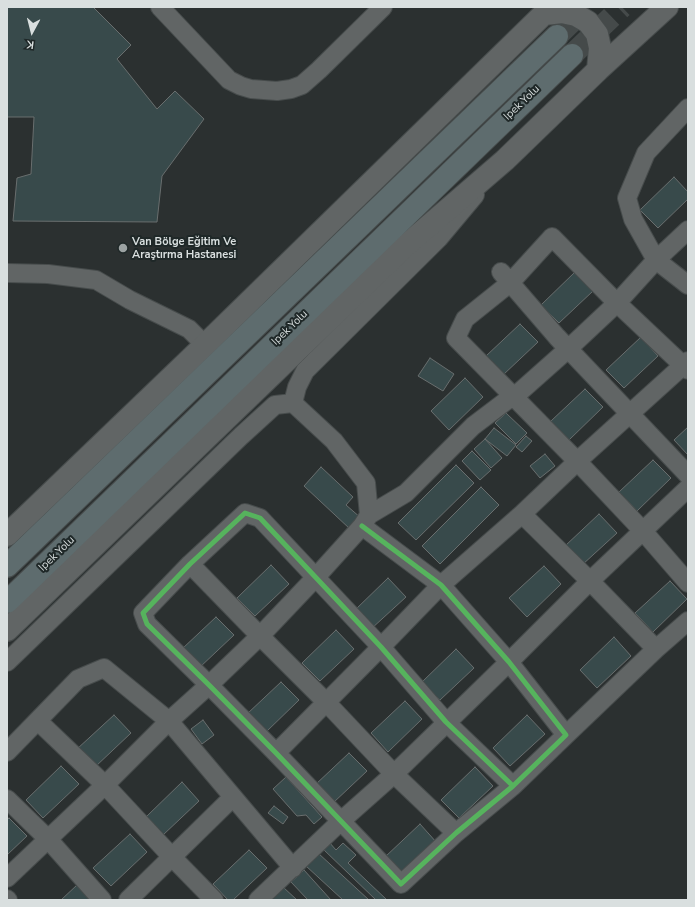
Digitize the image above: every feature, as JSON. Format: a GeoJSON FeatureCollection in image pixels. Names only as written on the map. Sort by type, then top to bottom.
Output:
{"type":"FeatureCollection","features":[{"type":"Feature","properties":{"kind":"highway"},"geometry":{"type":"LineString","coordinates":[[7,566],[557,36]]}},
{"type":"Feature","properties":{"kind":"highway","name":"Ipek Yolu"},"geometry":{"type":"LineString","coordinates":[[7,602],[572,54]]}},
{"type":"Feature","properties":{"kind":"street"},"geometry":{"type":"LineString","coordinates":[[160,7],[229,80],[251,89],[277,91],[302,85],[383,7]]}},
{"type":"Feature","properties":{"kind":"street"},"geometry":{"type":"LineString","coordinates":[[7,630],[402,248],[505,160],[598,70],[667,7]]}},
{"type":"Feature","properties":{"kind":"street"},"geometry":{"type":"LineString","coordinates":[[7,535],[205,345],[547,10],[576,14],[588,22],[597,34],[600,48],[598,70]]}},
{"type":"Feature","properties":{"kind":"street"},"geometry":{"type":"LineString","coordinates":[[688,108],[646,154],[627,198],[633,219],[656,260],[688,285]]}},
{"type":"Feature","properties":{"kind":"street"},"geometry":{"type":"LineString","coordinates":[[293,403],[297,387],[305,371],[439,238],[505,160]]}},
{"type":"Feature","properties":{"kind":"street"},"geometry":{"type":"LineString","coordinates":[[7,878],[105,785],[169,721],[260,636],[316,577],[366,520],[406,493],[473,426],[506,401],[514,397],[568,349],[617,303],[656,260],[688,230]]}},
{"type":"Feature","properties":{"kind":"street"},"geometry":{"type":"LineString","coordinates":[[276,753],[440,585],[522,514],[577,461],[629,414],[686,366],[617,303],[552,237],[505,277],[465,320],[456,338],[577,461],[643,531],[688,583]]}},
{"type":"Feature","properties":{"kind":"street"},"geometry":{"type":"LineString","coordinates":[[7,273],[48,274],[96,280],[130,300],[189,329],[205,345]]}},
{"type":"Feature","properties":{"kind":"street"},"geometry":{"type":"LineString","coordinates":[[505,277],[568,349],[688,475]]}},
{"type":"Feature","properties":{"kind":"street"},"geometry":{"type":"LineString","coordinates":[[7,662],[275,405],[293,403],[334,441],[366,483],[366,520],[440,585],[509,662],[566,735]]}},
{"type":"Feature","properties":{"kind":"street"},"geometry":{"type":"LineString","coordinates":[[258,900],[394,774],[590,581],[688,488]]}},
{"type":"Feature","properties":{"kind":"street"},"geometry":{"type":"LineString","coordinates":[[513,786],[446,722],[381,647],[260,518],[245,513],[190,564],[143,613],[147,624],[276,753],[401,884],[456,833],[513,786],[656,649],[688,621]]}},
{"type":"Feature","properties":{"kind":"street"},"geometry":{"type":"LineString","coordinates":[[522,514],[656,649]]}},
{"type":"Feature","properties":{"kind":"street"},"geometry":{"type":"LineString","coordinates":[[190,564],[326,702],[394,774],[456,833]]}},
{"type":"Feature","properties":{"kind":"street"},"geometry":{"type":"LineString","coordinates":[[7,752],[78,679],[104,668],[169,721],[293,868]]}},
{"type":"Feature","properties":{"kind":"street"},"geometry":{"type":"LineString","coordinates":[[38,720],[105,785],[214,900]]}},
{"type":"Feature","properties":{"kind":"street"},"geometry":{"type":"LineString","coordinates":[[128,900],[233,797]]}},
{"type":"Feature","properties":{"kind":"street"},"geometry":{"type":"LineString","coordinates":[[7,799],[48,839],[102,900]]}},
{"type":"Feature","properties":{"kind":"building"},"geometry":{"type":"Polygon","coordinates":[[[7,7],[93,7],[131,45],[117,59],[157,109],[175,91],[204,119],[162,176],[157,222],[13,221],[17,178],[31,174],[34,117],[7,117],[7,7]]]}},
{"type":"Feature","properties":{"kind":"building"},"geometry":{"type":"Polygon","coordinates":[[[674,177],[688,192],[688,199],[658,228],[640,210],[674,177]]]}},
{"type":"Feature","properties":{"kind":"building"},"geometry":{"type":"Polygon","coordinates":[[[575,272],[593,291],[559,323],[541,305],[575,272]]]}},
{"type":"Feature","properties":{"kind":"building"},"geometry":{"type":"Polygon","coordinates":[[[520,324],[538,342],[503,375],[486,356],[520,324]]]}},
{"type":"Feature","properties":{"kind":"building"},"geometry":{"type":"Polygon","coordinates":[[[641,337],[658,356],[624,388],[606,370],[641,337]]]}},
{"type":"Feature","properties":{"kind":"building"},"geometry":{"type":"Polygon","coordinates":[[[430,358],[454,374],[443,391],[418,376],[430,358]]]}},
{"type":"Feature","properties":{"kind":"building"},"geometry":{"type":"Polygon","coordinates":[[[465,378],[483,397],[449,430],[431,411],[465,378]]]}},
{"type":"Feature","properties":{"kind":"building"},"geometry":{"type":"Polygon","coordinates":[[[585,389],[603,407],[569,440],[551,421],[585,389]]]}},
{"type":"Feature","properties":{"kind":"building"},"geometry":{"type":"Polygon","coordinates":[[[506,413],[527,433],[516,444],[495,423],[506,413]]]}},
{"type":"Feature","properties":{"kind":"building"},"geometry":{"type":"Polygon","coordinates":[[[688,427],[688,455],[674,440],[688,427]]]}},
{"type":"Feature","properties":{"kind":"building"},"geometry":{"type":"Polygon","coordinates":[[[494,428],[516,445],[507,456],[485,439],[494,428]]]}},
{"type":"Feature","properties":{"kind":"building"},"geometry":{"type":"Polygon","coordinates":[[[526,436],[532,441],[522,452],[516,447],[526,436]]]}},
{"type":"Feature","properties":{"kind":"building"},"geometry":{"type":"Polygon","coordinates":[[[485,439],[502,458],[491,468],[474,449],[485,439]]]}},
{"type":"Feature","properties":{"kind":"building"},"geometry":{"type":"Polygon","coordinates":[[[472,451],[491,470],[480,480],[462,461],[472,451]]]}},
{"type":"Feature","properties":{"kind":"building"},"geometry":{"type":"Polygon","coordinates":[[[545,454],[555,466],[540,478],[530,466],[545,454]]]}},
{"type":"Feature","properties":{"kind":"building"},"geometry":{"type":"Polygon","coordinates":[[[653,460],[671,478],[637,511],[619,492],[653,460]]]}},
{"type":"Feature","properties":{"kind":"building"},"geometry":{"type":"Polygon","coordinates":[[[456,465],[474,483],[416,540],[398,523],[456,465]]]}},
{"type":"Feature","properties":{"kind":"building"},"geometry":{"type":"Polygon","coordinates":[[[321,467],[353,497],[346,505],[361,518],[350,529],[304,486],[321,467]]]}},
{"type":"Feature","properties":{"kind":"building"},"geometry":{"type":"Polygon","coordinates":[[[481,487],[499,505],[440,564],[422,546],[481,487]]]}},
{"type":"Feature","properties":{"kind":"building"},"geometry":{"type":"Polygon","coordinates":[[[599,514],[617,533],[582,565],[565,546],[599,514]]]}},
{"type":"Feature","properties":{"kind":"building"},"geometry":{"type":"Polygon","coordinates":[[[271,565],[289,584],[255,616],[237,598],[271,565]]]}},
{"type":"Feature","properties":{"kind":"building"},"geometry":{"type":"Polygon","coordinates":[[[544,566],[561,584],[527,617],[509,598],[544,566]]]}},
{"type":"Feature","properties":{"kind":"building"},"geometry":{"type":"Polygon","coordinates":[[[388,578],[406,597],[371,629],[354,611],[388,578]]]}},
{"type":"Feature","properties":{"kind":"building"},"geometry":{"type":"Polygon","coordinates":[[[670,581],[687,599],[653,632],[635,613],[670,581]]]}},
{"type":"Feature","properties":{"kind":"building"},"geometry":{"type":"Polygon","coordinates":[[[216,617],[234,635],[199,668],[182,649],[216,617]]]}},
{"type":"Feature","properties":{"kind":"building"},"geometry":{"type":"Polygon","coordinates":[[[336,630],[354,649],[320,681],[302,663],[336,630]]]}},
{"type":"Feature","properties":{"kind":"building"},"geometry":{"type":"Polygon","coordinates":[[[614,637],[631,656],[597,688],[580,670],[614,637]]]}},
{"type":"Feature","properties":{"kind":"building"},"geometry":{"type":"Polygon","coordinates":[[[456,649],[474,668],[440,700],[422,682],[456,649]]]}},
{"type":"Feature","properties":{"kind":"building"},"geometry":{"type":"Polygon","coordinates":[[[281,682],[299,700],[265,733],[247,714],[281,682]]]}},
{"type":"Feature","properties":{"kind":"building"},"geometry":{"type":"Polygon","coordinates":[[[405,701],[422,719],[388,752],[371,733],[405,701]]]}},
{"type":"Feature","properties":{"kind":"building"},"geometry":{"type":"Polygon","coordinates":[[[114,715],[131,733],[95,767],[77,749],[114,715]]]}},
{"type":"Feature","properties":{"kind":"building"},"geometry":{"type":"Polygon","coordinates":[[[527,715],[545,734],[510,766],[493,748],[527,715]]]}},
{"type":"Feature","properties":{"kind":"building"},"geometry":{"type":"Polygon","coordinates":[[[203,720],[214,735],[202,744],[191,729],[203,720]]]}},
{"type":"Feature","properties":{"kind":"building"},"geometry":{"type":"Polygon","coordinates":[[[349,753],[367,771],[333,803],[315,785],[349,753]]]}},
{"type":"Feature","properties":{"kind":"building"},"geometry":{"type":"Polygon","coordinates":[[[61,766],[79,784],[43,818],[26,800],[61,766]]]}},
{"type":"Feature","properties":{"kind":"building"},"geometry":{"type":"Polygon","coordinates":[[[475,767],[493,786],[459,818],[441,800],[475,767]]]}},
{"type":"Feature","properties":{"kind":"building"},"geometry":{"type":"Polygon","coordinates":[[[286,777],[322,817],[314,824],[306,815],[297,816],[273,789],[286,777]]]}},
{"type":"Feature","properties":{"kind":"building"},"geometry":{"type":"Polygon","coordinates":[[[182,782],[199,801],[163,835],[146,817],[182,782]]]}},
{"type":"Feature","properties":{"kind":"building"},"geometry":{"type":"Polygon","coordinates":[[[274,806],[288,817],[283,824],[268,813],[274,806]]]}},
{"type":"Feature","properties":{"kind":"building"},"geometry":{"type":"Polygon","coordinates":[[[9,818],[27,836],[7,855],[7,820],[9,818]]]}},
{"type":"Feature","properties":{"kind":"building"},"geometry":{"type":"Polygon","coordinates":[[[420,824],[437,843],[403,875],[385,857],[420,824]]]}},
{"type":"Feature","properties":{"kind":"building"},"geometry":{"type":"Polygon","coordinates":[[[130,834],[147,852],[111,886],[93,868],[130,834]]]}},
{"type":"Feature","properties":{"kind":"building"},"geometry":{"type":"Polygon","coordinates":[[[329,842],[336,850],[343,843],[356,855],[348,863],[387,900],[376,900],[323,849],[329,842]]]}},
{"type":"Feature","properties":{"kind":"building"},"geometry":{"type":"Polygon","coordinates":[[[249,850],[267,868],[233,900],[228,900],[213,884],[249,850]]]}},
{"type":"Feature","properties":{"kind":"building"},"geometry":{"type":"Polygon","coordinates":[[[318,853],[369,900],[343,900],[306,866],[318,853]]]}},
{"type":"Feature","properties":{"kind":"building"},"geometry":{"type":"Polygon","coordinates":[[[304,870],[331,900],[308,900],[291,882],[304,870]]]}},
{"type":"Feature","properties":{"kind":"building"},"geometry":{"type":"Polygon","coordinates":[[[77,885],[91,900],[61,900],[77,885]]]}},
{"type":"Feature","properties":{"kind":"building"},"geometry":{"type":"Polygon","coordinates":[[[283,887],[297,900],[271,900],[283,887]]]}},
{"type":"Feature","properties":{"kind":"tunnel"},"geometry":{"type":"LineString","coordinates":[[557,36],[587,7]]}},
{"type":"Feature","properties":{"kind":"tunnel"},"geometry":{"type":"LineString","coordinates":[[572,55],[622,7]]}},
{"type":"Feature","properties":{"kind":"cycle path"},"geometry":{"type":"LineString","coordinates":[[362,526],[441,585],[509,662],[566,735],[513,786],[456,833],[401,884],[276,753],[147,624],[143,613],[190,564],[245,513],[260,518],[381,647],[446,722],[513,786]]}},
{"type":"Feature","properties":{"kind":"place","name":"Van Bölge Eğitim Ve Araştırma Hastanesi"},"geometry":{"type":"Point","coordinates":[123,248]}}]}
